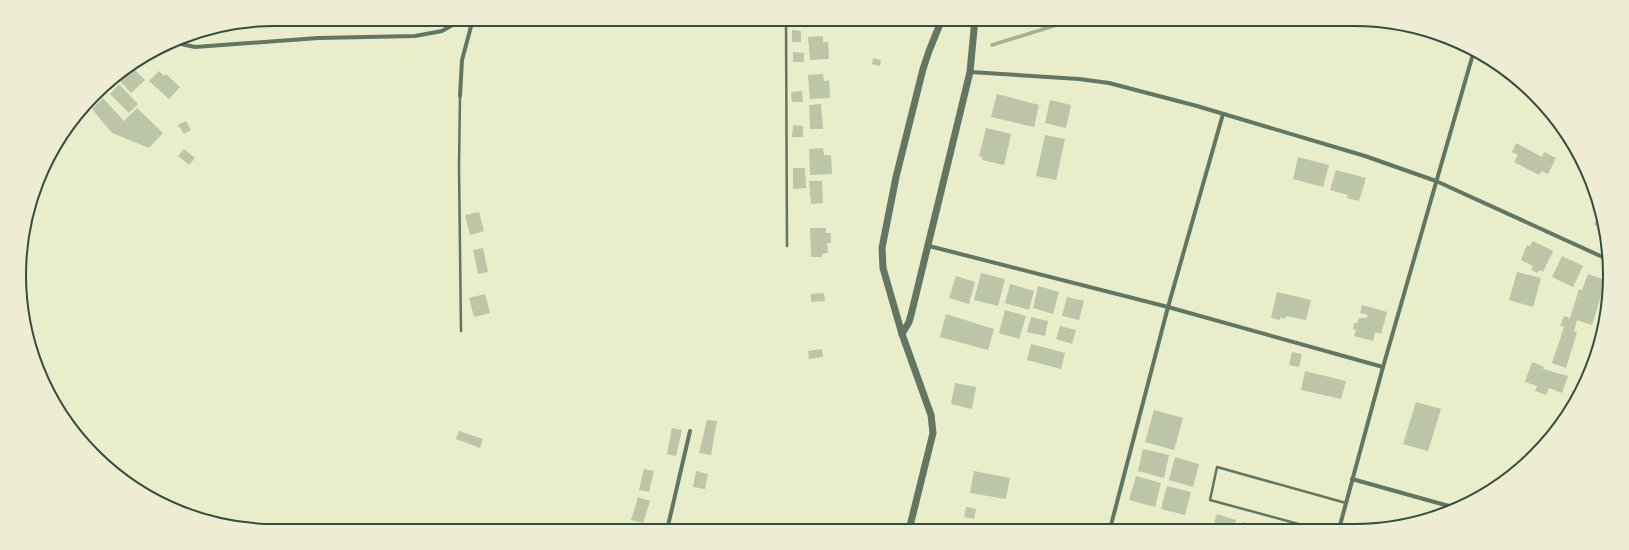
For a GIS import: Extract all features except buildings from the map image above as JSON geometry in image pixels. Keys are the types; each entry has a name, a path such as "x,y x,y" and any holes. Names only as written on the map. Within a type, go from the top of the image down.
{"street":[{"path":"182,44 195,47 318,38 415,36 442,31 451,26"},
{"path":"460,96 462,60 471,26"},
{"path":"910,524 933,433 930,416 902,334 883,268 882,248 896,177 923,69 939,26"},
{"path":"902,334 909,322 929,246 970,72 974,26"},
{"path":"1340,524 1383,367 1472,56"},
{"path":"970,72 1079,79 1109,83 1223,114 1365,156 1436,181 1602,257"},
{"path":"1111,524 1168,307 1223,114"},
{"path":"929,246 1168,307 1383,367"},
{"path":"668,524 690,431"},
{"path":"1352,479 1447,506"}],"lane":[{"path":"786,26 787,246"},
{"path":"460,96 459,166 461,331"},
{"path":"1299,524 1210,500 1217,467 1346,503"}],"waterway":[{"path":"992,45 1053,26"}]}
